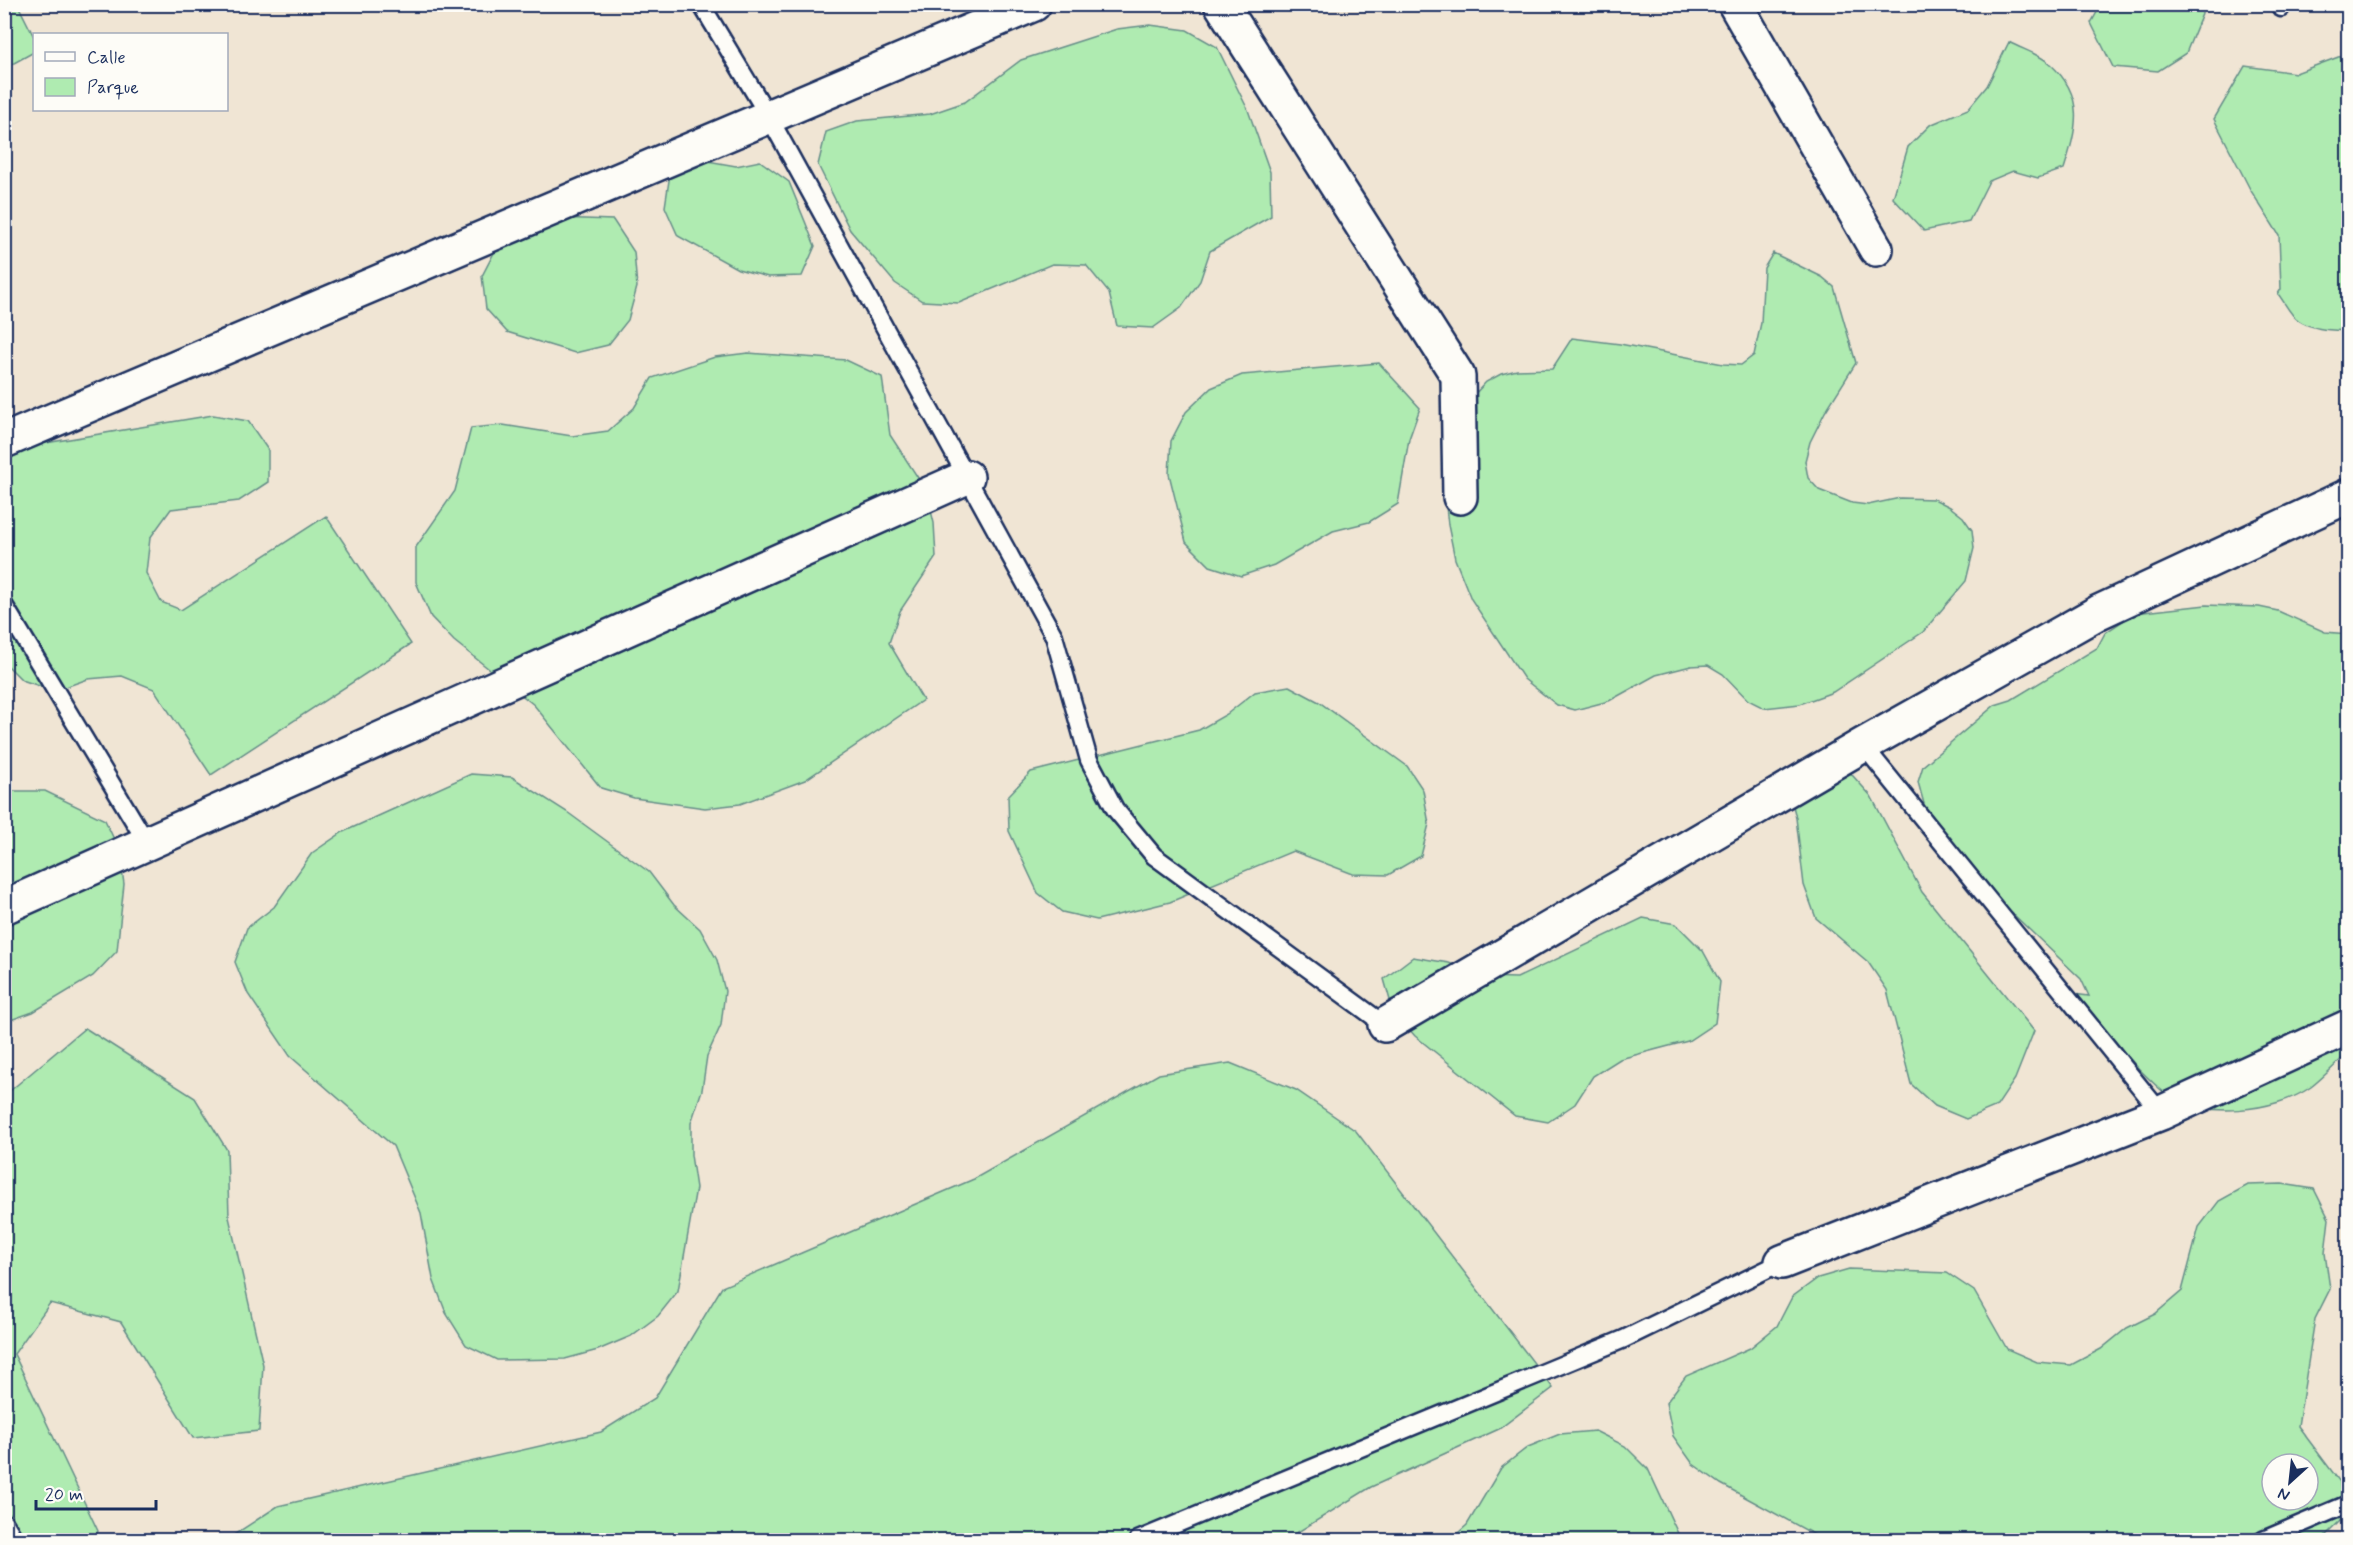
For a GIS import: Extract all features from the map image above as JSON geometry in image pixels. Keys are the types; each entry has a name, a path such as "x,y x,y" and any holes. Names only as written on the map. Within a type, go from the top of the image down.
{"street":[{"path":"4,441 1034,4"},
{"path":"1221,4 1458,376 1460,497"},
{"path":"1735,4 1876,249"},
{"path":"4,907 967,477"},
{"path":"1385,1025 1863,745 2099,612 2349,496"},
{"path":"1782,1262 2161,1113 2349,1027"}],"lane":[{"path":"701,4 770,117 1054,636 1089,760 1115,809 1154,856 1385,1025"},
{"path":"4,605 147,843"},
{"path":"1863,745 2161,1113"},
{"path":"1138,1540 1624,1339 1782,1262"},
{"path":"2262,1540 2349,1504"},
{"path":"4,1522 15,1540"}],"green space":[{"path":"5,4 18,5 33,35 33,53 5,68"},
{"path":"2101,5 2202,5 2202,14 2186,53 2158,71 2113,67 2091,23"},
{"path":"1150,25 1187,30 1217,47 1248,110 1270,172 1271,216 1210,251 1200,281 1181,308 1153,328 1117,326 1109,293 1086,265 1052,264 959,303 922,301 895,283 850,230 818,165 826,132 857,121 930,114 965,102 1021,60 1117,29"},
{"path":"2009,42 2046,60 2069,88 2074,100 2075,126 2064,169 2038,178 2013,171 1989,181 1969,221 1924,231 1893,198 1908,147 1930,125 1968,109 1987,86"},
{"path":"2348,48 2348,331 2322,329 2303,323 2292,315 2278,294 2281,289 2279,235 2251,191 2214,119 2245,66 2296,73 2341,56"},
{"path":"702,160 736,166 760,161 789,182 815,246 802,276 768,277 738,269 678,236 665,207 670,174"},
{"path":"556,218 613,220 634,252 637,287 628,320 608,345 575,353 507,332 486,309 482,276 498,245"},
{"path":"1773,253 1822,277 1834,287 1856,363 1825,412 1810,442 1805,461 1808,478 1819,490 1852,503 1868,505 1900,498 1934,499 1950,507 1963,517 1972,530 1974,548 1966,581 1923,632 1833,692 1800,704 1764,708 1748,700 1723,674 1708,665 1691,666 1656,675 1609,701 1575,710 1557,705 1524,679 1471,599 1455,559 1448,525 1442,469 1474,395 1486,382 1501,374 1517,370 1552,369 1572,338 1620,344 1723,364 1741,365 1754,355 1761,323 1764,268"},
{"path":"748,353 846,360 882,377 890,435 926,490 934,523 936,557 900,611 889,643 923,700 805,780 740,804 705,808 634,798 601,788 534,705 454,641 431,617 416,582 416,547 455,491 471,428 503,425 572,436 608,431 634,408 652,378 715,357"},
{"path":"1379,363 1420,408 1409,439 1398,504 1369,522 1333,531 1274,565 1241,576 1210,566 1186,542 1169,474 1171,441 1186,412 1211,388 1242,375"},
{"path":"213,415 248,421 268,450 268,482 239,501 171,509 150,538 146,573 161,602 181,610 326,516 411,644 211,775 154,689 122,676 88,679 54,691 22,680 5,663 4,450"},
{"path":"2206,605 2259,607 2278,611 2325,632 2348,634 2348,1053 2316,1083 2296,1096 2259,1107 2239,1110 2219,1110 2181,1102 2166,1094 2139,1069 2096,1019 2066,993 2089,996 2081,979 2014,915 1967,875 1929,822 1918,782 1923,766 1995,705 2011,700 2097,648 2105,633 2135,613"},
{"path":"1289,686 1319,702 1407,766 1423,790 1429,824 1421,856 1388,875 1353,874 1293,851 1170,902 1097,920 1062,912 1038,893 1009,831 1008,796 1031,772 1199,730 1227,714 1255,692"},
{"path":"1844,766 1871,796 1922,892 2034,1031 2015,1079 1997,1106 1966,1119 1935,1106 1911,1084 1887,990 1868,962 1816,918 1804,885 1796,818 1788,786"},
{"path":"471,774 512,777 567,812 649,872 674,905 700,929 717,960 725,991 721,1025 707,1056 702,1090 691,1123 691,1155 696,1188 678,1291 658,1316 631,1336 598,1350 565,1359 497,1360 466,1345 446,1313 433,1279 421,1213 393,1146 290,1056 248,994 235,962 247,928 274,907 312,853 343,832"},
{"path":"4,791 45,791 105,820 119,850 124,884 117,951 93,976 33,1012 5,1022"},
{"path":"1643,918 1676,924 1703,951 1720,982 1715,1023 1688,1041 1620,1059 1593,1076 1575,1104 1548,1122 1515,1116 1415,1036 1393,1011 1384,979 1413,957 1449,963 1483,977 1517,978"},
{"path":"85,1028 195,1098 227,1150 229,1217 263,1365 259,1431 193,1438 121,1322 50,1303 14,1354 98,1531 94,1540 5,1540 5,1095"},
{"path":"1230,1063 1296,1090 1356,1131 1553,1388 1499,1429 1371,1487 1285,1540 226,1540 278,1506 601,1432 655,1398 722,1287 974,1179 1159,1074"},
{"path":"2282,1184 2314,1189 2329,1219 2325,1253 2330,1289 2315,1319 2298,1426 2318,1452 2260,1452 2260,1512 2320,1512 2320,1455 2340,1482 2343,1518 2321,1540 1824,1540 1721,1484 1693,1464 1673,1436 1666,1403 1686,1376 1750,1348 1777,1326 1792,1297 1818,1278 1849,1269 1947,1273 1974,1291 2007,1349 2037,1362 2071,1365 2101,1349 2127,1328 2155,1314 2182,1291 2199,1227 2219,1201 2248,1185"},
{"path":"1595,1431 1625,1446 1648,1469 1681,1540 1450,1540 1467,1525 1501,1468 1528,1447 1560,1434"}]}
